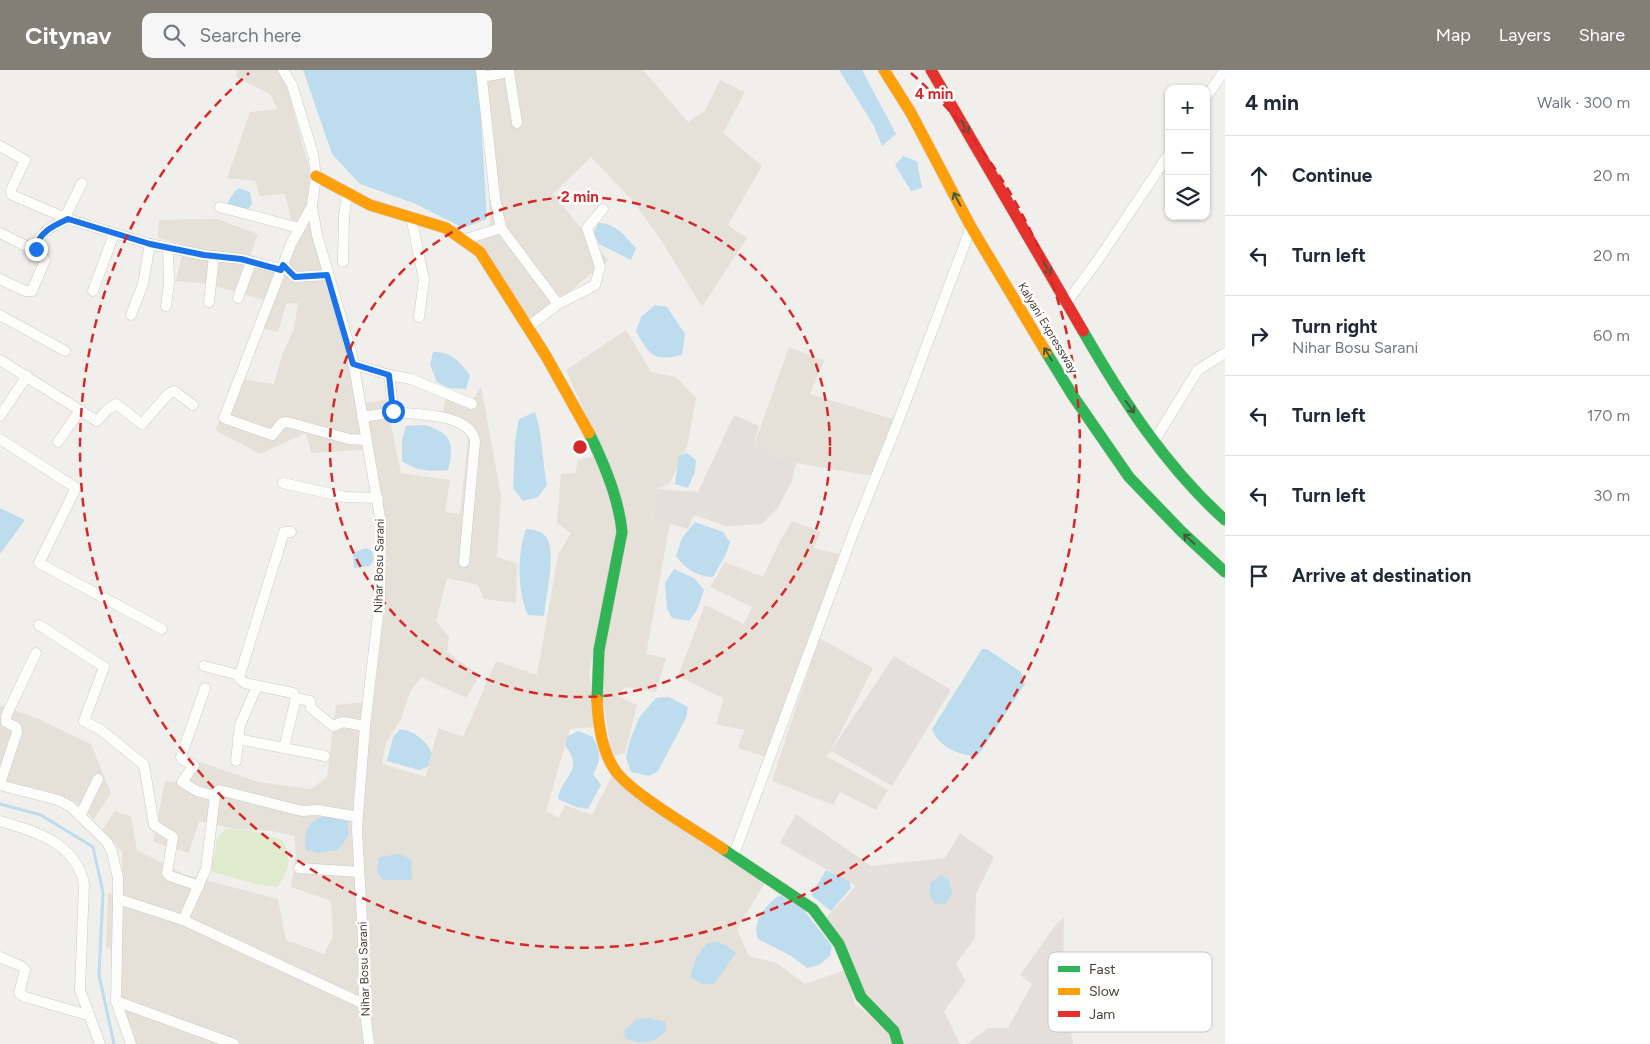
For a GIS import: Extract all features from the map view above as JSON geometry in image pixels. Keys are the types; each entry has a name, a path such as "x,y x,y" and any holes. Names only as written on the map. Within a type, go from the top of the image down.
{"main road":[{"name":"Kalyani Expressway","path":"884,70 911,113 972,227 1073,396 1129,477 1182,532 1225,572"},
{"path":"931,70 1067,302 1112,383 1154,441 1202,499 1225,520"},
{"path":"316,176 347,195 370,206 446,228 480,252 528,327 590,436 607,474 622,525 596,670 599,722 605,748 613,768 633,788 734,854 813,909 839,944 861,997 894,1032 898,1044"}],"street":[{"name":"Nihar Bosu Sarani","path":"283,70 292,85 313,154 316,176 312,206 327,275 353,364 382,523 380,598 365,726 358,816 364,1004 369,1044"},
{"path":"1210,91 1225,70"},
{"path":"517,123 509,72 482,73 495,198 501,228 558,304"},
{"path":"0,146 25,160 11,190 12,195 66,218 150,244 282,267 295,277 327,275"},
{"path":"1067,302 1098,260 1165,160"},
{"path":"36,248 42,236 50,228 66,218 82,184"},
{"path":"343,262 344,215 347,195"},
{"path":"312,206 299,228 282,267 224,419 272,435 282,423 287,422 349,439 366,440"},
{"path":"220,207 299,228"},
{"path":"528,327 558,304 588,290 597,281 600,272 600,261 587,231 590,224 603,209"},
{"path":"411,217 424,280 419,317"},
{"path":"734,854 855,528 896,427 972,227"},
{"path":"463,240 501,228"},
{"path":"0,233 26,246 36,248 45,260 32,291 25,291 0,279"},
{"path":"93,291 114,234"},
{"path":"131,315 143,284 150,244"},
{"path":"166,306 169,283 168,247"},
{"path":"209,302 214,256"},
{"path":"238,298 251,262"},
{"path":"0,315 65,351"},
{"path":"1154,441 1198,370 1225,353"},
{"path":"0,360 97,421 107,410 116,404 142,424 168,394 174,391 193,405"},
{"path":"353,364 389,375 411,379 472,404"},
{"path":"389,375 394,412"},
{"path":"0,416 27,376"},
{"path":"58,442 80,410"},
{"path":"362,417 394,412 445,419 468,427 473,433 474,441 464,562"},
{"path":"0,439 76,488 39,563 162,629"},
{"path":"283,483 346,497 378,498"},
{"path":"284,748 296,698 293,693 241,682 239,675 284,532 291,532"},
{"path":"39,625 104,667 84,721 101,730 144,765 154,825 173,837 167,873 170,876 199,886"},
{"path":"36,653 6,716 6,722 16,727 17,732 0,785 58,800 70,806 107,842 112,852 118,878 116,1001 131,1044"},
{"path":"204,666 239,675"},
{"path":"236,761 240,724 257,686"},
{"path":"205,688 181,756 183,760 193,763 194,766 182,782 197,791 215,796"},
{"path":"296,698 310,701 312,710 333,726 343,722 365,726"},
{"path":"238,739 326,756"},
{"path":"80,816 98,779"},
{"path":"183,920 206,870 215,796 221,790 302,810 318,810 358,816"},
{"path":"0,821 47,837 66,851 81,872 84,884 80,990 100,1044"},
{"path":"299,868 359,872"},
{"path":"118,899 183,920 364,1004"},
{"path":"0,957 21,966 25,970 19,986 19,992 25,997 88,1015"},
{"path":"116,1001 234,1044"}],"shaded area":[{"path":"237,70 277,70 286,83 312,179 309,216 328,295 350,359 363,433 362,450 311,453 306,433 260,454 215,430 242,379 274,384 282,355 294,329 298,303 286,304 278,332 262,328 272,302 207,284 176,281 184,245 158,238 159,220 217,219 258,234 250,255 283,267 299,234 293,227 285,194 260,196 255,181 227,178 250,112 277,109 270,94 236,77"},
{"path":"483,70 643,70 688,122 705,111 720,80 745,92 723,133 762,166 728,225 747,238 702,307 661,240 634,202 591,157 553,194 608,260 529,325 471,241 490,226 489,199 497,189"},
{"path":"626,330 651,372 676,377 696,398 687,447 670,483 657,489 652,517 670,523 646,654 666,658 656,692 626,687 616,695 637,705 625,753 612,757 598,670 625,520 606,460 566,370"},
{"path":"789,347 824,361 810,394 893,419 873,476 796,463 753,448"},
{"path":"481,386 501,496 497,557 517,563 516,603 484,599 478,585 447,578 436,621 449,637 447,652 480,675 466,698 421,677 410,692 401,719 386,743 382,764 426,777 438,728 463,737 496,661 537,675 558,555 571,533 557,523 561,474 575,473 578,460 594,456 622,528 589,672 595,727 570,729 546,811 559,818 565,805 592,815 612,776 766,881 737,929 749,956 777,963 805,984 845,970 855,1004 892,1031 894,1044 375,1044 361,959 361,812 385,602 384,520 362,403 386,400 401,473 450,480 445,512 460,514 468,441 465,430 441,422 446,396 472,401"},
{"path":"734,415 759,426 753,448 796,463 792,481 778,508 762,524 726,526 694,515 688,529 652,518 657,489 698,492"},
{"path":"792,521 821,532 814,548 842,555 766,757 738,748 744,730 716,724 724,699 678,676 705,605 744,624 752,607 710,587 725,562 763,577"},
{"path":"819,638 873,668 831,751 826,756 888,790 876,810 840,792 833,805 772,781"},
{"path":"894,656 951,690 892,786 831,751"},
{"path":"365,702 353,820 361,974 373,1044 134,1044 119,998 119,954 106,947 108,893 122,897 122,852 102,830 115,811 131,817 137,850 183,874 278,899 286,940 324,954 333,936 331,901 291,887 296,854 294,836 272,831 235,829 199,821 189,853 153,842 165,781 176,782 197,761 258,782 311,789 327,777 336,705"},
{"path":"0,705 36,718 91,744 111,793 94,819 75,802 44,790 0,781"},
{"path":"796,814 871,866 945,858 960,833 994,857 976,894 975,938 956,964 966,981 944,1011 960,1044 902,1044 865,996 821,923 856,886 780,843"},
{"path":"1064,918 1064,952 1048,952 1048,1032 1071,1032 1073,1044 967,1044 988,1028 1008,1028 1032,984 1020,975 1058,922"}],"green space":[{"path":"225,829 253,831 282,840 287,852 288,864 285,876 277,887 255,884 213,872 210,865 216,850 216,840"}],"water":[{"path":"303,70 478,70 487,219 463,228 416,204 360,184 332,154"},
{"path":"839,70 862,70 896,134 882,146 874,126"},
{"path":"903,156 917,161 922,188 911,191 895,165"},
{"path":"239,188 250,192 252,204 243,215 226,206 234,192"},
{"path":"598,223 615,228 636,248 631,260 599,244 594,233"},
{"path":"655,305 667,307 685,334 682,355 665,358 653,355 636,331 641,317"},
{"path":"433,352 450,355 462,365 470,375 466,389 449,388 437,382 430,365"},
{"path":"535,412 540,430 547,485 538,497 523,501 513,488 515,441 519,419"},
{"path":"424,425 440,431 449,440 451,453 448,470 424,470 412,467 402,461 402,440 406,426"},
{"path":"687,453 696,460 695,472 688,488 675,484 679,456"},
{"path":"0,508 25,520 0,554"},
{"path":"695,522 723,532 730,542 726,554 713,577 692,571 676,556 682,538"},
{"path":"526,529 535,530 543,534 550,545 551,565 544,616 528,615 524,605 520,584 520,561"},
{"path":"366,548 372,551 374,559 370,566 354,568 353,553"},
{"path":"674,569 694,578 704,590 697,610 689,621 672,618 667,609 665,583"},
{"path":"982,649 987,649 1021,672 1025,684 978,756 971,756 964,755 944,745 939,741 932,729"},
{"path":"669,697 688,707 686,718 658,771 649,776 631,772 626,757 630,740 640,716 656,698"},
{"path":"400,729 415,734 426,744 432,753 428,767 419,770 387,761 393,737"},
{"path":"578,731 593,737 599,756 598,764 593,774 601,785 588,809 576,807 558,799 560,791 573,767 571,754 565,745 568,736"},
{"path":"334,814 347,820 349,835 338,850 318,853 306,850 306,835 310,824 320,817"},
{"path":"400,854 411,860 412,880 383,880 377,872 379,857"},
{"path":"826,870 849,881 851,888 831,911 811,895"},
{"path":"941,875 949,880 952,893 946,904 935,904 930,895 930,883"},
{"path":"779,895 799,904 832,946 830,956 819,965 807,968 791,956 758,939 756,926 758,920 769,904"},
{"path":"715,942 726,945 736,953 714,984 702,984 690,977 696,958 706,944"},
{"path":"649,1018 665,1022 666,1031 648,1042 626,1039 623,1032 636,1019"}],"waterway":[{"path":"0,804 41,815 93,847 103,892 99,975 114,1044"}],"traffic: fast":[{"path":"1083,331 1113,382 1164,455 1183,478 1225,520"},
{"path":"1046,352 1073,396 1129,477 1182,532 1225,572"},
{"path":"589,433 610,481 618,507 622,532 599,650 597,700"},
{"path":"723,849 813,909 839,944 861,997 894,1031 898,1044"}],"traffic: slow":[{"path":"884,70 911,113 971,227 1046,352"},
{"path":"316,176 370,205 446,228 480,252 546,356 589,433"},
{"path":"597,700 599,726 603,743 609,760 620,777 647,799 723,849"}],"traffic: jam":[{"path":"931,70 1083,331"}],"route":[{"path":"36,249 37,243 50,228 68,219 150,244 204,255 241,259 281,270 283,265 295,277 327,275 352,355 353,364 389,375 393,411"}]}
